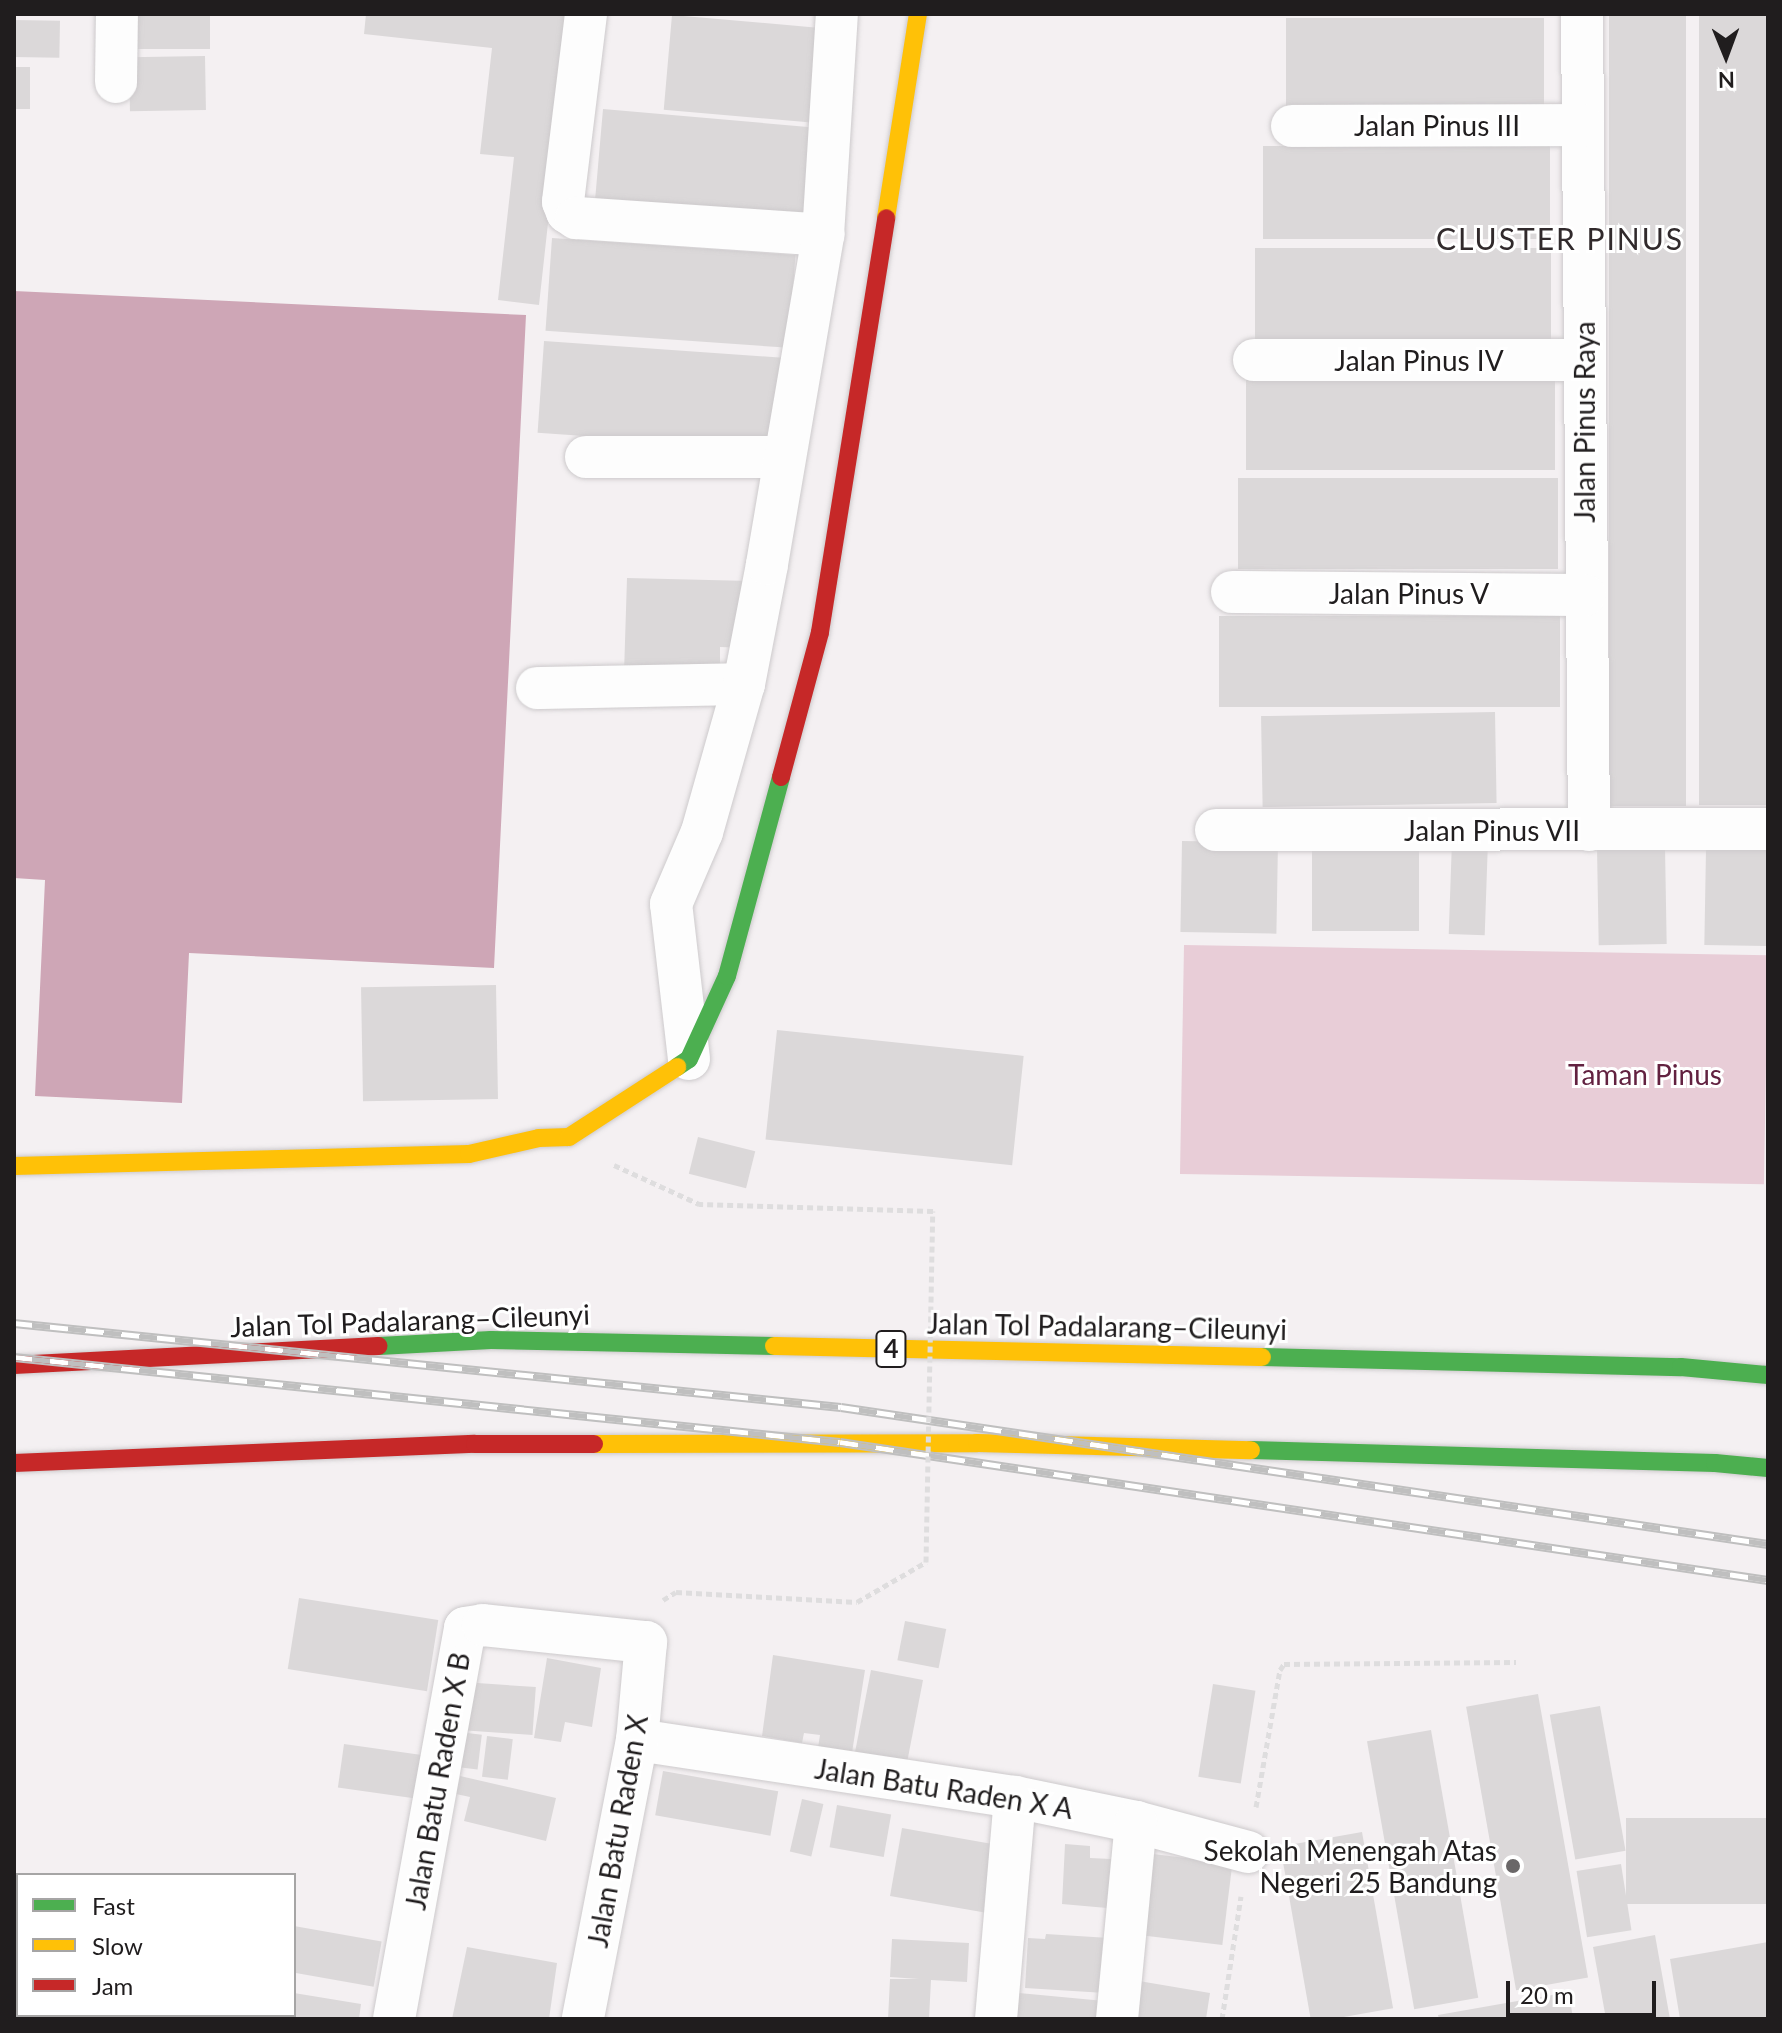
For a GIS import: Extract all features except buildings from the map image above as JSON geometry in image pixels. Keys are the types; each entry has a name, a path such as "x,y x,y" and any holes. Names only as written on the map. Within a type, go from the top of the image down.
{"main road":[{"path":"14,1166 469,1154 539,1138 569,1137 689,1059 727,976 820,632 918,14"},
{"name":"Jalan Tol Padalarang–Cileunyi","path":"14,1365 491,1340 1681,1367 1768,1375"},
{"path":"14,1463 475,1444 977,1443 1699,1463 1768,1468"}],"street":[{"path":"116,82 117,14"},
{"path":"586,14 563,202 567,212 576,218 823,235"},
{"path":"689,1059 671,904 702,832 744,684 823,235 837,14"},
{"name":"Jalan Pinus Raya","path":"1582,14 1589,830"},
{"name":"Jalan Pinus III","path":"1292,126 1583,125"},
{"name":"Jalan Pinus IV","path":"1254,360 1584,360"},
{"path":"586,457 784,457"},
{"name":"Jalan Pinus V","path":"1232,592 1585,595"},
{"path":"537,688 744,684"},
{"name":"Jalan Pinus VII","path":"1216,830 1768,829"},
{"name":"Jalan Batu Raden X B","path":"394,2019 465,1628 483,1625 646,1642"},
{"name":"Jalan Batu Raden X","path":"583,2019 637,1740 646,1642"},
{"name":"Jalan Batu Raden X A","path":"637,1740 1015,1797 1136,1822 1248,1852"},
{"path":"996,2019 1015,1797"},
{"path":"1117,2019 1136,1822"}],"path":[{"path":"569,1137 624,1172 699,1204 933,1211 926,1562 857,1602 676,1592"},
{"path":"1222,2019 1248,1852 1280,1670 1284,1664 1516,1662"}],"green space":[{"name":"Taman Pinus","path":"1184,945 1768,955 1764,1184 1180,1174"}],"shaded area":[{"path":"14,291 526,315 494,968 189,953 182,1103 35,1096 45,880 14,878"}],"railway":[{"path":"14,1323 841,1407 1768,1544"},
{"path":"14,1357 840,1442 1768,1580"}],"traffic: fast":[{"path":"677,1067 689,1059 727,976 781,777"},
{"path":"379,1346 491,1340 774,1346"},
{"path":"1262,1357 1681,1367 1768,1375"},
{"path":"1251,1450 1715,1463 1768,1468"}],"traffic: slow":[{"path":"886,218 918,14"},
{"path":"14,1166 469,1154 539,1138 569,1137 677,1067"},
{"path":"774,1346 1262,1357"},
{"path":"594,1444 977,1443 1251,1450"}],"traffic: jam":[{"path":"781,777 820,632 886,218"},
{"path":"14,1365 379,1346"},
{"path":"14,1463 475,1444 594,1444"}],"place":[{"name":"Sekolah Menengah Atas Negeri 25 Bandung","path":"1513,1866"}],"district":[{"name":"CLUSTER PINUS","path":"1560,238"}]}
